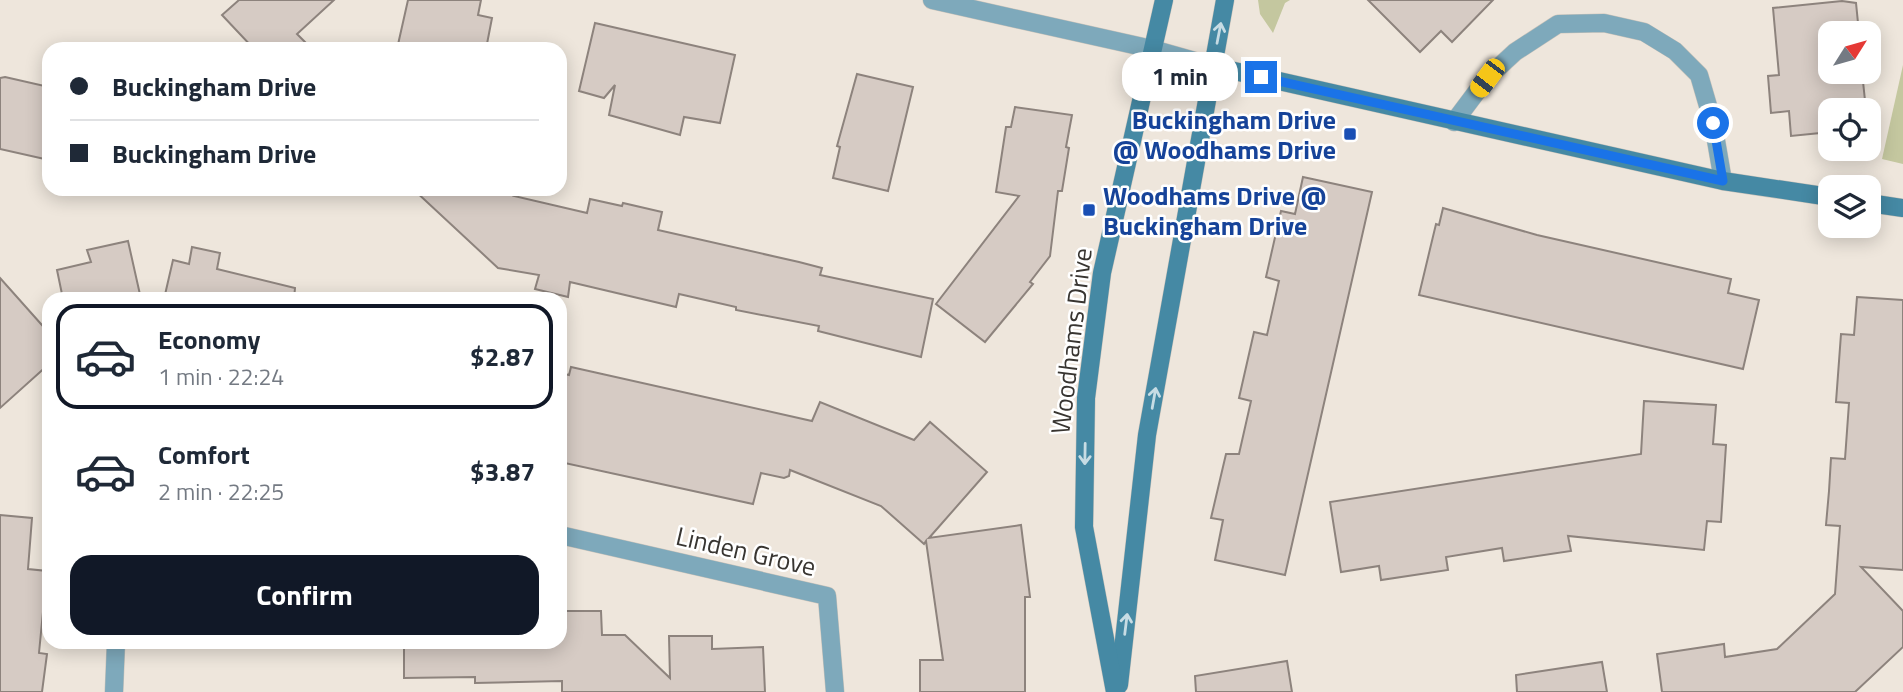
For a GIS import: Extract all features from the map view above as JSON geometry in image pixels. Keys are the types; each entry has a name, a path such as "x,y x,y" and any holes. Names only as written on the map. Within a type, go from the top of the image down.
{"street":[{"path":"932,0 1152,49 1212,66 1454,122 1723,181 1818,195"},
{"name":"Woodhams Drive","path":"1117,692 1084,527 1086,398 1102,273 1164,0"},
{"name":"Woodhams Drive","path":"1117,692 1147,435 1226,0"},
{"path":"1454,122 1487,78 1515,52 1558,24 1604,23 1644,32 1675,51 1699,75 1713,123 1723,181"},
{"path":"1881,205 1903,208"},
{"name":"Linden Grove","path":"567,537 827,596 835,692"},
{"path":"114,692 116,649"}],"green space":[{"path":"1258,0 1290,0 1285,3 1273,33 1260,14"},
{"path":"1903,65 1903,164 1882,159"}],"building":[{"path":"239,0 334,0 297,34 305,42 247,42 222,15"},
{"path":"408,0 481,0 478,15 492,18 487,42 399,42"},
{"path":"1368,0 1493,0 1452,42 1441,31 1420,52"},
{"path":"1842,1 1856,3 1858,21 1818,21 1818,84 1863,84 1865,98 1818,98 1818,133 1791,136 1789,111 1771,113 1768,76 1779,75 1773,8"},
{"path":"595,23 735,55 720,123 684,117 680,135 609,115 615,85 604,98 579,91"},
{"path":"857,74 913,87 888,191 833,178 840,147 837,146"},
{"path":"0,78 42,85 42,158 0,149"},
{"path":"1015,107 1072,115 1066,147 1069,148 1062,191 1058,191 1050,256 1030,282 1033,284 985,342 936,304 1019,196 996,192 1006,127 1011,127"},
{"path":"1303,177 1372,192 1285,575 1215,560 1223,520 1211,518 1226,454 1239,454 1251,401 1239,398 1254,332 1267,335 1279,281 1266,277 1281,211 1295,214"},
{"path":"421,196 514,196 587,213 590,199 622,206 623,203 662,212 658,230 822,268 820,275 933,299 921,357 818,331 819,326 736,310 736,307 679,294 676,307 570,282 568,297 567,292 535,289 539,275 498,268"},
{"path":"1443,208 1537,235 1731,279 1728,293 1759,300 1743,369 1419,295 1436,224 1439,225"},
{"path":"128,241 139,292 62,292 57,270 91,262 87,250"},
{"path":"192,247 220,253 217,269 295,288 295,292 166,292 173,260 189,264"},
{"path":"0,278 42,325 42,370 0,408"},
{"path":"1857,297 1903,300 1903,570 1861,567 1903,611 1903,647 1855,692 1662,692 1657,654 1724,644 1725,657 1777,649 1835,594 1840,526 1826,525 1831,458 1845,459 1849,403 1836,402 1841,334 1854,335"},
{"path":"571,367 812,421 820,402 914,440 930,422 987,472 929,538 1021,525 1030,597 1025,597 1025,692 920,692 920,660 943,660 926,541 924,544 881,506 790,470 789,476 784,478 761,473 753,504 567,464"},
{"path":"1644,401 1716,405 1713,444 1726,445 1721,522 1707,521 1704,550 1568,536 1571,551 1504,561 1502,548 1446,557 1448,570 1381,580 1379,566 1341,572 1330,502 1641,454"},
{"path":"0,515 32,518 28,569 42,570 39,653 47,654 42,692 0,692"},
{"path":"567,611 601,611 602,635 625,635 670,678 669,636 712,636 712,649 763,647 765,692 562,692 562,681 475,683 475,677 404,678 404,649 567,649"},
{"path":"1287,661 1292,692 1196,692 1195,676"},
{"path":"1602,662 1607,692 1517,692 1516,675"}],"place":[{"name":"Buckingham Drive @ Woodhams Drive","path":"1350,134"},
{"name":"Woodhams Drive @ Buckingham Drive","path":"1089,210"}],"route":[{"path":"1261,77 1723,181 1713,123"}]}
